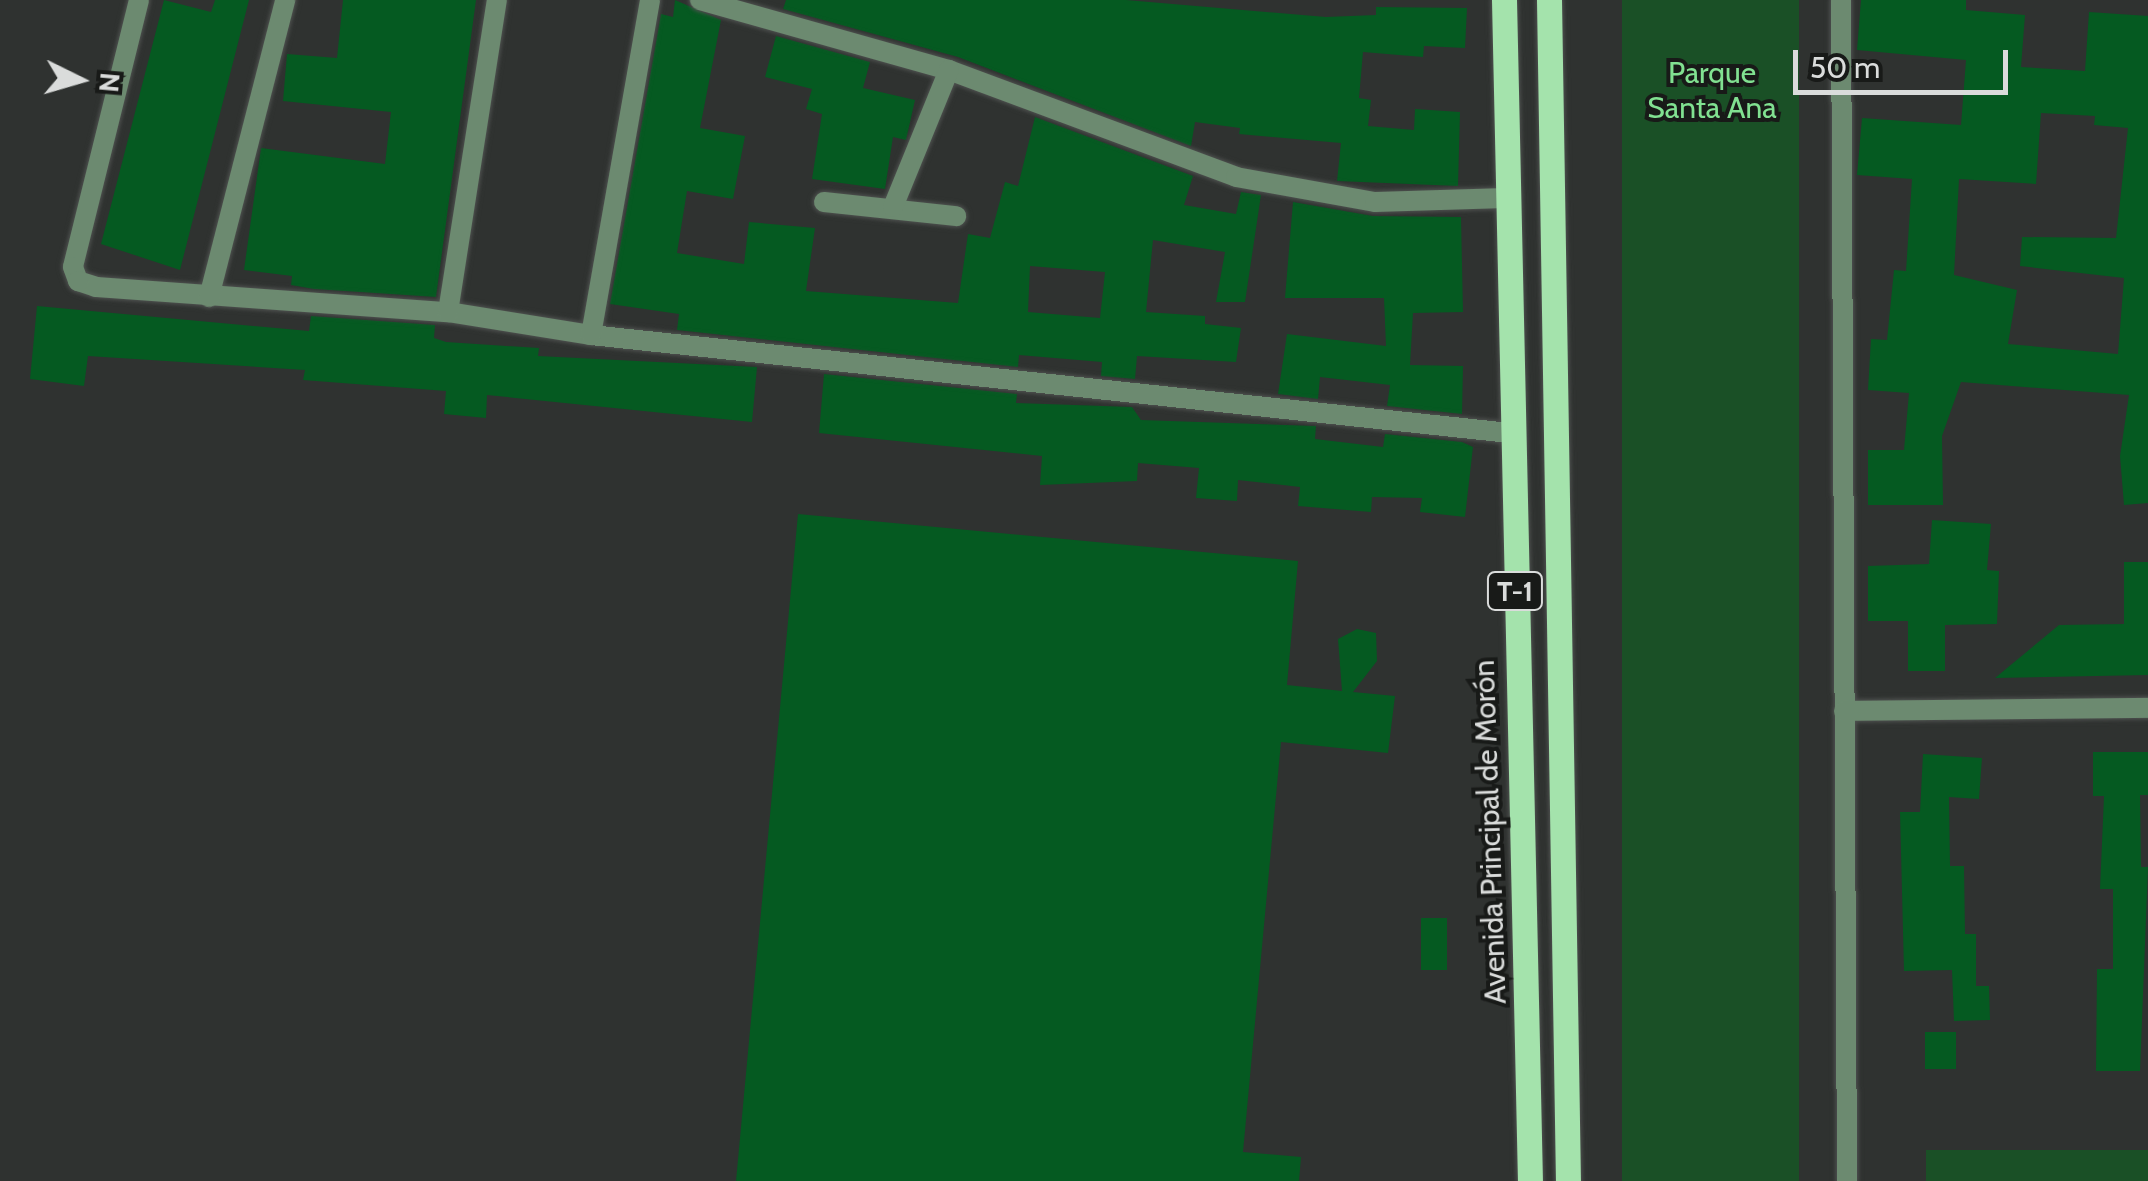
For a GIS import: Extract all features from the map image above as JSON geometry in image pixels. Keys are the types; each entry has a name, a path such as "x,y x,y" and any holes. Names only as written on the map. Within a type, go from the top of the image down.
{"main road":[{"name":"Avenida Principal de Morón","path":"1504,0 1510,433 1530,1181"},
{"name":"T-1","path":"1550,0 1568,1181"}],"street":[{"path":"139,0 73,267 78,281 96,287 448,312 592,335 1510,433"},
{"path":"209,297 285,0"},
{"path":"448,312 497,0"},
{"path":"592,335 650,0"},
{"path":"700,0 949,70 1236,178 1375,202 1506,198"},
{"path":"1841,0 1847,1181"},
{"path":"893,206 949,70"},
{"path":"824,202 893,206 956,216"},
{"path":"1844,711 2148,708"}],"green space":[{"name":"Parque Santa Ana","path":"1622,0 1799,0 1799,1181 1622,1181"},
{"path":"1926,1150 2148,1150 2148,1181 1926,1181"}],"building":[{"path":"164,0 211,12 215,0 249,0 180,270 101,244"},
{"path":"343,0 476,0 436,297 314,289 291,285 292,276 244,270 261,148 385,164 391,112 283,101 287,54 337,58"},
{"path":"675,0 721,20 700,128 745,136 733,199 687,191 677,253 744,264 749,222 815,228 806,291 958,303 968,234 990,238 1005,182 1018,186 1035,117 1193,176 1184,205 1236,214 1241,192 1261,195 1245,302 1216,302 1225,252 1153,240 1146,312 1205,316 1205,324 1241,328 1236,362 1137,356 1135,379 1101,376 1102,362 1019,355 1018,367 677,330 679,314 610,304 661,14 673,17","holes":["1030,266 1105,272 1100,318 1028,312"]},
{"path":"786,0 1126,0 1326,17 1376,15 1376,7 1467,8 1465,48 1424,46 1423,57 1363,52 1359,98 1371,100 1368,126 1414,130 1415,109 1460,112 1458,186 1337,181 1341,143 1239,134 1240,128 1195,122 1191,146 958,57 783,9"},
{"path":"1861,0 1966,0 1966,10 2025,15 2021,67 2085,71 2089,12 2148,16 2148,503 2124,505 2120,456 2129,395 1961,382 1942,436 1943,505 1868,505 1868,450 1904,450 1909,393 1868,390 1871,339 1887,340 1894,270 1906,271 1912,179 1857,175 1862,118 1961,125 1966,60 1857,50","holes":["2041,113 2095,116 2094,125 2128,128 2116,238 2022,237 2020,266 2124,278 2118,354 2008,344 2017,290 1954,275 1959,179 2036,184"]},
{"path":"776,36 870,62 863,88 915,100 906,140 893,137 885,189 812,179 822,114 806,109 812,89 765,77"},
{"path":"1293,202 1373,216 1461,217 1463,312 1413,313 1410,365 1463,366 1462,414 1387,406 1390,385 1320,377 1318,399 1278,394 1287,334 1386,346 1384,298 1285,298"},
{"path":"37,306 309,331 311,316 435,325 434,338 446,342 539,348 538,356 757,367 752,422 487,395 486,418 444,414 446,391 303,380 305,370 88,356 84,386 30,379"},
{"path":"824,374 1017,394 1016,403 1132,407 1141,420 1316,426 1315,439 1383,447 1385,434 1462,442 1473,447 1465,517 1420,512 1422,498 1372,497 1371,512 1298,506 1300,487 1238,480 1237,501 1196,498 1199,468 1138,463 1137,481 1040,485 1042,456 819,433"},
{"path":"798,514 1298,561 1287,685 1342,691 1338,639 1357,629 1376,633 1377,661 1353,692 1395,696 1388,753 1281,742 1243,1152 1301,1157 1299,1181 736,1181"},
{"path":"1932,520 1991,524 1987,570 1999,571 1997,624 1945,625 1945,671 1908,671 1908,621 1868,621 1868,566 1929,564"},
{"path":"2124,562 2148,562 2148,675 1995,678 2059,625 2124,624"},
{"path":"2093,752 2148,752 2148,795 2140,795 2141,867 2148,867 2140,1071 2096,1071 2097,969 2113,969 2113,889 2100,889 2104,796 2093,796"},
{"path":"1923,754 1982,758 1979,799 1949,797 1950,866 1964,866 1965,934 1976,934 1976,986 1989,986 1990,1020 1954,1021 1952,970 1904,971 1900,812 1920,812"},
{"path":"1421,918 1447,918 1447,970 1421,970"},
{"path":"1925,1032 1956,1032 1956,1069 1925,1069"}]}
